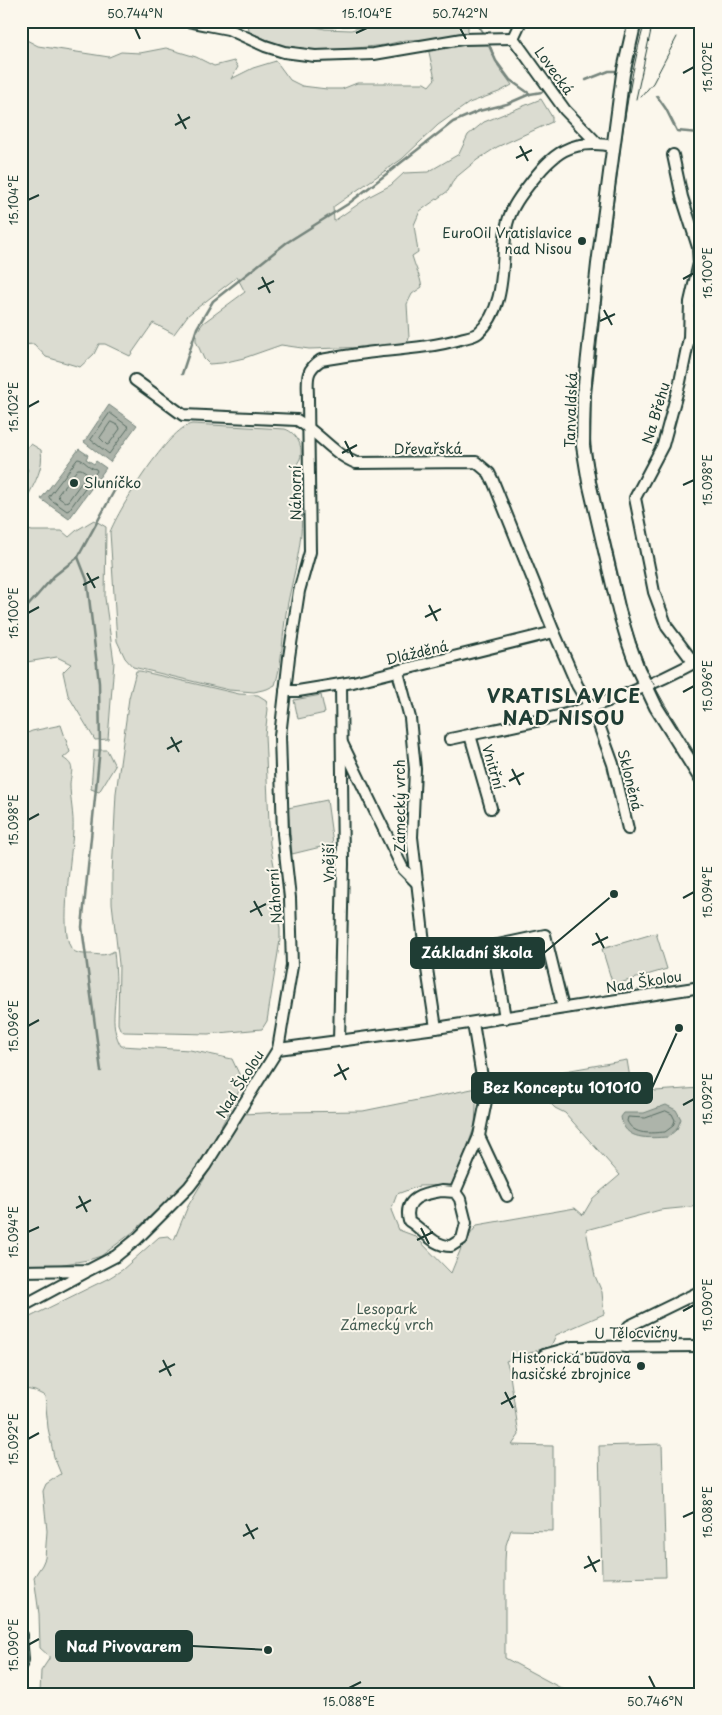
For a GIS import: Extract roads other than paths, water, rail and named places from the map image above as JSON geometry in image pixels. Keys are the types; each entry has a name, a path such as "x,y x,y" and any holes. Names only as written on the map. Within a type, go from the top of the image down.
{"main road":[{"name":"Tanvaldská","path":"635,21 622,74 591,324 582,434 589,482 619,611 629,644 656,707 701,779"}],"street":[{"path":"186,21 216,25 265,46 315,56 374,54 462,39 513,38 521,21"},
{"name":"Lovecká","path":"513,38 565,110 597,143"},
{"name":"Náhorní","path":"278,1049 292,966 290,898 283,834 280,736 300,591 310,552 309,375 312,366 322,360 445,344 477,334 490,318 497,300 502,275 506,229 513,205 552,158 569,148 597,143 614,146"},
{"name":"Na Břehu","path":"673,155 682,197 698,247 699,273 690,302 690,338 663,446 635,498 654,592 667,627 697,661"},
{"name":"Dřevařská","path":"136,380 183,415 296,420 309,427 344,458 356,463 476,462 484,468 493,481 554,632 577,685 590,707"},
{"name":"Dlážděná","path":"285,691 298,691 341,684 398,672 554,632"},
{"path":"450,739 562,715 590,707 646,686 697,661"},
{"name":"Zámecký vrch","path":"398,672 410,718 415,769 412,837 416,882 436,1028"},
{"name":"Vnější","path":"339,1041 343,864 340,740 341,684"},
{"name":"Skloněná","path":"590,707 596,717 613,764 628,829"},
{"name":"Vnitřní","path":"470,734 491,808"},
{"name":"Zámecký vrch","path":"340,740 404,869 416,882"},
{"path":"506,1018 492,946 545,935 563,1008"},
{"name":"Nad Školou","path":"21,1307 116,1256 137,1239 189,1187 205,1166 278,1049 472,1023 701,987"},
{"path":"455,1192 480,1136 486,1101 472,1023"},
{"path":"480,1136 507,1196"},
{"path":"442,1191 455,1192 460,1199 466,1226 462,1239 455,1244 446,1246 436,1242 424,1235 417,1226 408,1221 406,1212 410,1204 418,1197 442,1191"},
{"name":"Nad Školou","path":"21,1271 89,1270"},
{"path":"626,1347 629,1326 701,1291"},
{"name":"U Tělocvičny","path":"544,1354 572,1347 701,1346"},
{"path":"21,1635 23,1660 21,1665"}],"water":[{"name":"Sluníčko","path":"109,405 137,425 110,462 84,442"},
{"name":"Sluníčko","path":"79,449 88,455 86,459 94,464 96,461 106,468 69,519 41,499"},
{"path":"666,1105 676,1110 681,1119 677,1129 668,1137 638,1136 632,1134 623,1125 621,1117 624,1113 644,1113"}],"waterway":[{"path":"301,21 338,25 376,21"},
{"path":"475,21 484,34"},
{"path":"487,41 496,61 510,80 530,94"},
{"path":"586,80 609,71 615,71"},
{"path":"182,374 197,328 213,301 286,243 348,204 453,122 479,111 507,104 530,94 542,92"},
{"path":"657,96 677,131 699,133 701,135"},
{"path":"21,614 54,576 78,557 119,482"},
{"path":"78,557 87,580 99,683 100,748 82,927 101,1071"}],"tram line":[{"path":"645,21 638,47 620,151 594,353 590,438 595,474 613,557 638,649 657,691 701,763"},
{"path":"636,99 653,21"},
{"path":"641,97 653,83 677,37"}],"place":[{"name":"EuroOil Vratislavice nad Nisou","path":"582,241"},
{"name":"Sluníčko","path":"74,483"},
{"name":"Základní škola","path":"614,894"},
{"name":"Bez Konceptu 101010","path":"679,1028"},
{"name":"Historická budova hasičské zbrojnice","path":"641,1366"},
{"name":"Nad Pivovarem","path":"268,1650"}],"district":[{"name":"VRATISLAVICE NAD NISOU","path":"564,707"}],"park label":[{"name":"Lesopark Zámecký vrch","path":"387,1318"}]}
